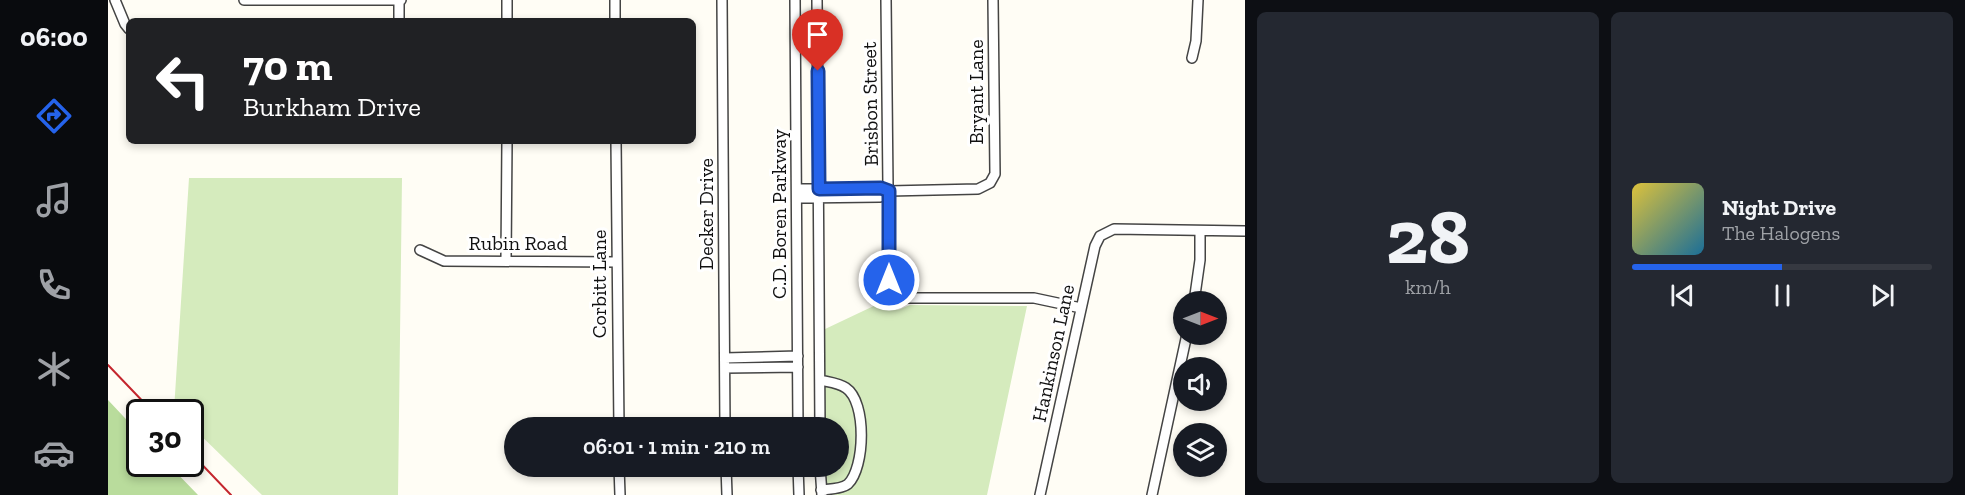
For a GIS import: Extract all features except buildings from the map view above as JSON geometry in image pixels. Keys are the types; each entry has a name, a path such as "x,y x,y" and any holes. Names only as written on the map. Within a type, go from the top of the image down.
{"street":[{"path":"115,0 126,26"},
{"path":"244,0 400,0 399,18"},
{"path":"507,0 507,18"},
{"path":"615,0 615,18"},
{"name":"Decker Drive","path":"722,0 725,417"},
{"name":"C.D. Boren Parkway","path":"795,0 798,417"},
{"name":"C.D. Boren Parkway","path":"818,0 820,417"},
{"name":"Brisbon Street","path":"886,0 889,280 891,290 903,298 1034,298 1081,308"},
{"name":"Bryant Lane","path":"889,191 978,189 990,183 995,174 993,0"},
{"path":"1192,58 1196,41 1198,0"},
{"path":"507,144 507,261"},
{"name":"Corbitt Lane","path":"616,144 619,417"},
{"path":"797,194 881,188 889,191"},
{"name":"Hankinson Lane","path":"1041,495 1097,241 1104,232 1114,229 1200,231"},
{"path":"1196,291 1200,260 1200,231 1245,231"},
{"name":"Rubin Road","path":"420,250 444,261 617,262"},
{"path":"1152,495 1185,345"},
{"path":"725,358 798,356"},
{"path":"725,368 798,368"},
{"path":"819,380 842,386 851,392 858,412 861,440 858,461 850,482 843,487 821,493 820,477"},
{"path":"619,477 620,495"},
{"path":"726,477 727,495"},
{"path":"798,477 799,495"}],"green space":[{"path":"189,178 402,178 398,495 262,495 204,439 204,399 175,399"},
{"path":"880,303 898,310 910,305 1027,306 987,495 826,495 825,477 849,477 849,417 825,417 823,330"},
{"path":"108,400 126,419 126,477 181,477 198,495 108,495"}],"railway":[{"path":"108,365 141,399"},
{"path":"204,467 231,495"}],"route":[{"path":"818,71 819,189 881,188 889,191 889,280"}]}
